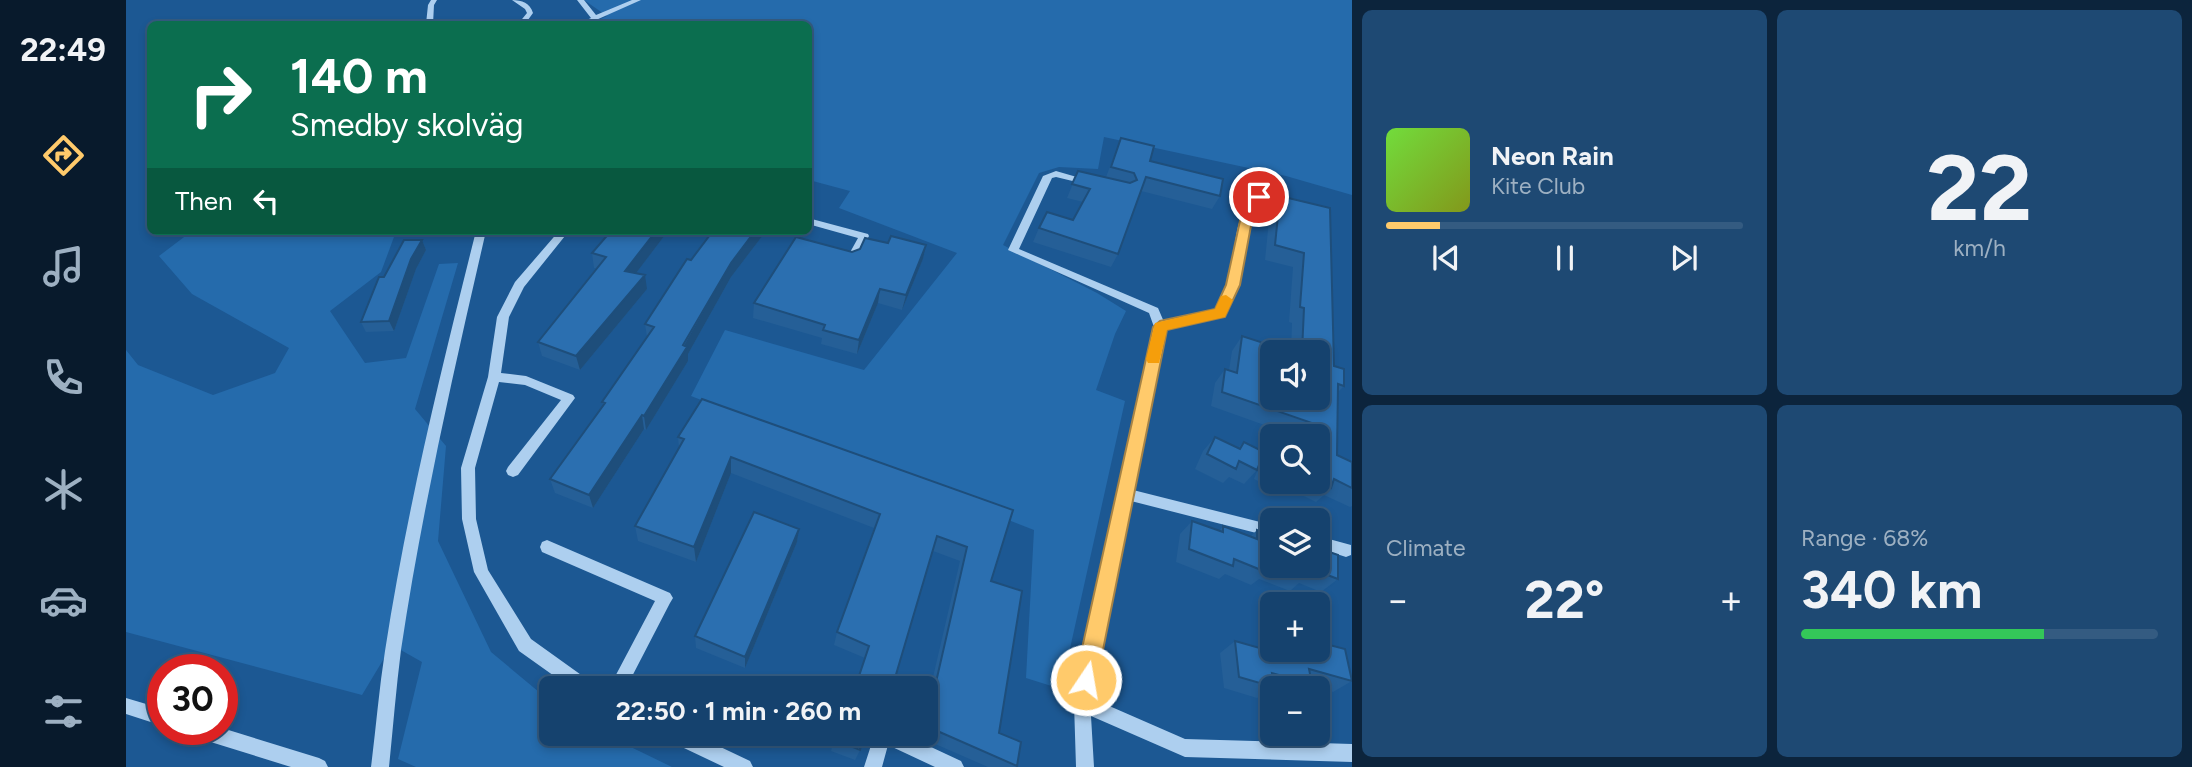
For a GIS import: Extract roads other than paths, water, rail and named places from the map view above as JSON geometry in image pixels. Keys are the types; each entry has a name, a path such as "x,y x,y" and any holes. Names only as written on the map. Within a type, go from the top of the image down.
{"street":[{"path":"429,21 434,0"},
{"path":"515,0 528,8 530,13 524,21"},
{"path":"580,0 596,18"},
{"path":"589,21 638,0"},
{"path":"1085,767 1082,703 1160,327 1154,311 1013,250 1048,176 1056,174 1097,184"},
{"path":"1160,327 1220,313 1233,285 1246,215 1249,207 1259,197"},
{"path":"812,222 864,236 846,258"},
{"path":"380,767 393,652 420,500 439,405 480,235"},
{"path":"561,235 536,264 503,317 494,377 468,468 469,519 481,572 525,645 568,676"},
{"path":"494,377 526,381 569,398 513,471"},
{"path":"1125,494 1260,528"},
{"path":"1330,545 1346,550"},
{"path":"547,547 666,598 624,676"},
{"path":"1082,703 1185,748 1352,752"},
{"path":"126,706 147,713"},
{"path":"873,767 883,734 955,767"},
{"path":"238,742 319,767"},
{"path":"699,746 744,767"}]}
